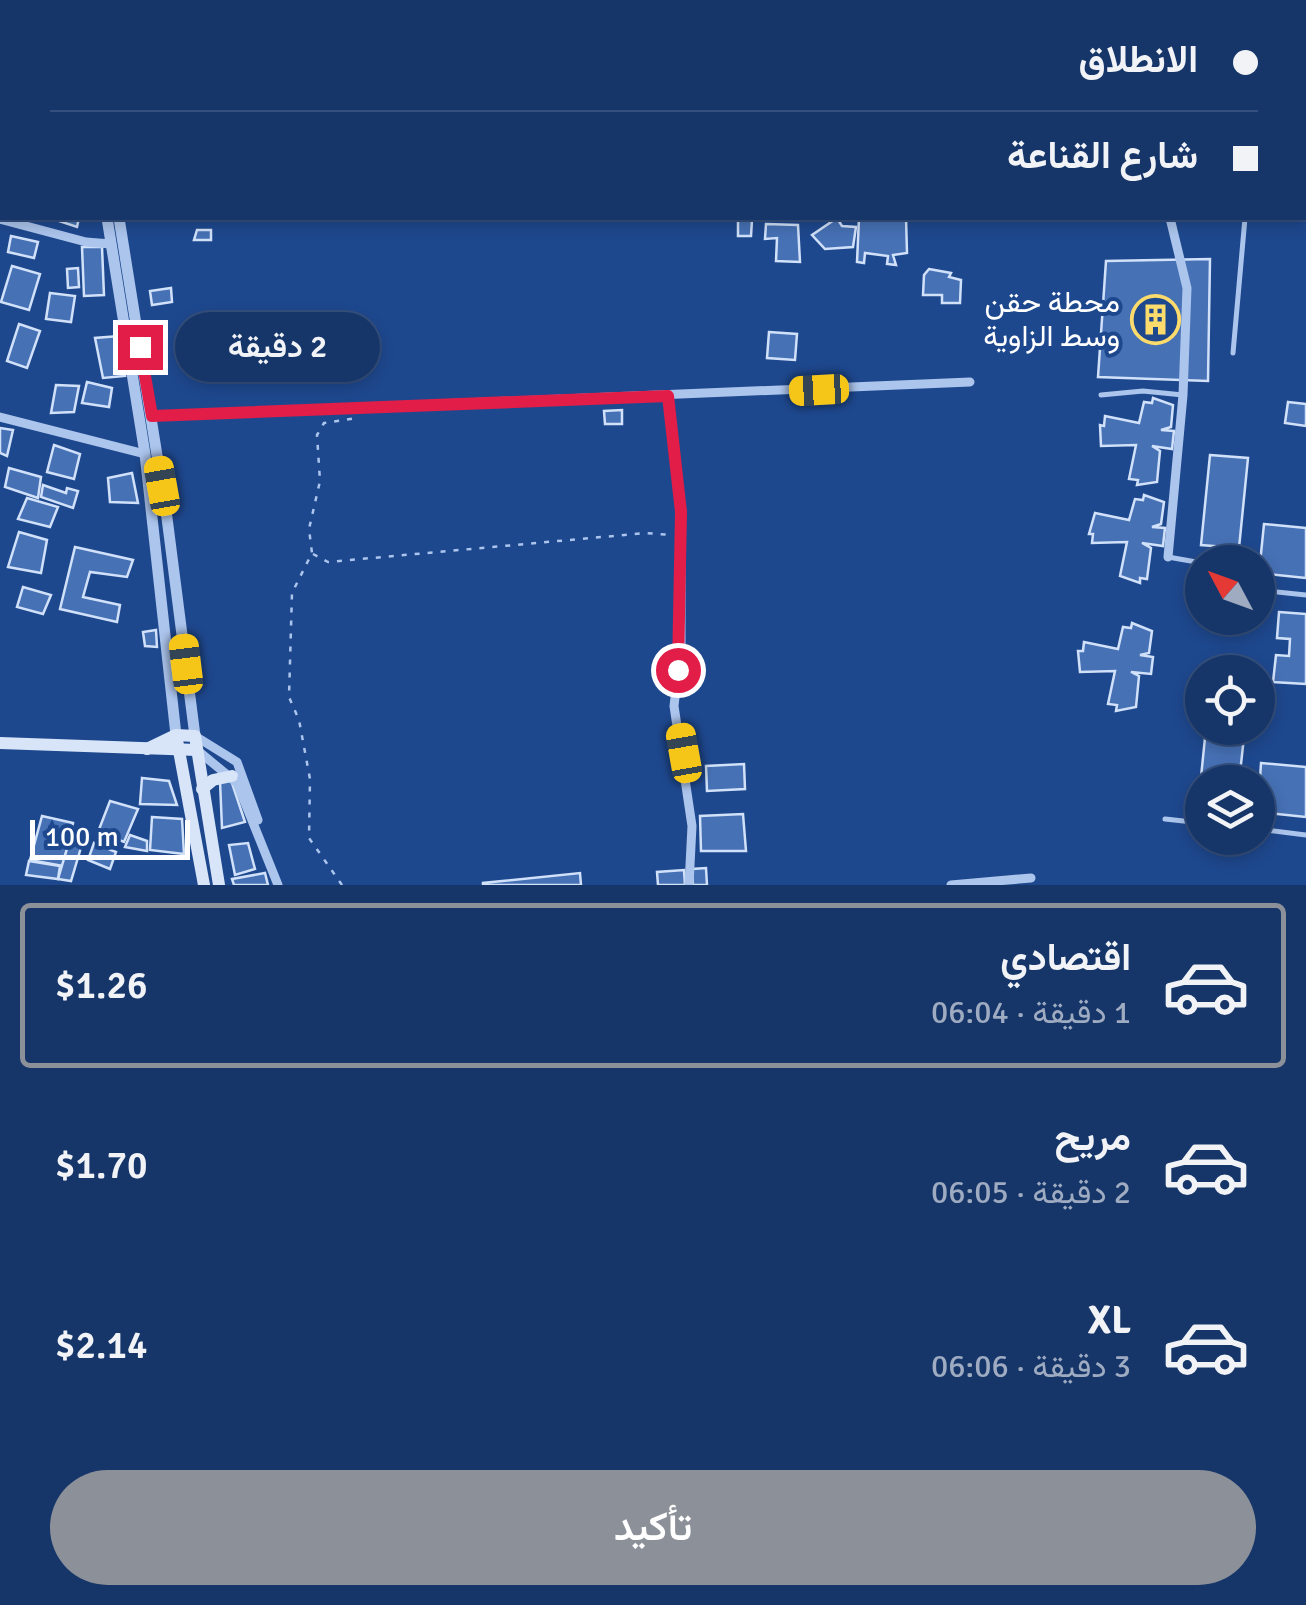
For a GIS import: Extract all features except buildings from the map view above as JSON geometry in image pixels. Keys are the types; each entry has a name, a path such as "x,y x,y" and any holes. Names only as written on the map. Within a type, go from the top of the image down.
{"main road":[{"path":"0,742 147,749 177,742 196,743 219,885"},
{"path":"177,742 204,885"},
{"path":"202,789 213,780 232,776"}],"street":[{"path":"4,220 86,242 111,244"},
{"path":"107,220 145,454 177,742"},
{"path":"120,220 152,416 196,743 232,776 278,885"},
{"path":"1168,557 1184,395 1186,288 1170,220"},
{"path":"152,416 970,382"},
{"path":"668,396 682,539 681,646 674,706 692,826 689,885"},
{"path":"0,417 145,454"},
{"path":"196,743 232,756 240,766 253,798 265,852"},
{"path":"952,885 1031,878"}],"lane":[{"path":"1234,353 1245,220"},
{"path":"1101,394 1184,395"},
{"path":"1168,557 1185,560"},
{"path":"1275,592 1306,595"},
{"path":"1165,819 1185,822"},
{"path":"1275,832 1306,835"}],"path":[{"path":"342,885 309,838 310,780 299,720 289,698 292,593 312,553 310,529 320,481 317,434 324,423 361,418 367,410"},
{"path":"312,553 328,562 646,533 682,539"}],"place":[{"name":"محطة حقن وسط الزاوية","path":"1155,319"}],"route":[{"path":"140,347 152,416 668,396 682,539 678,670"}]}
